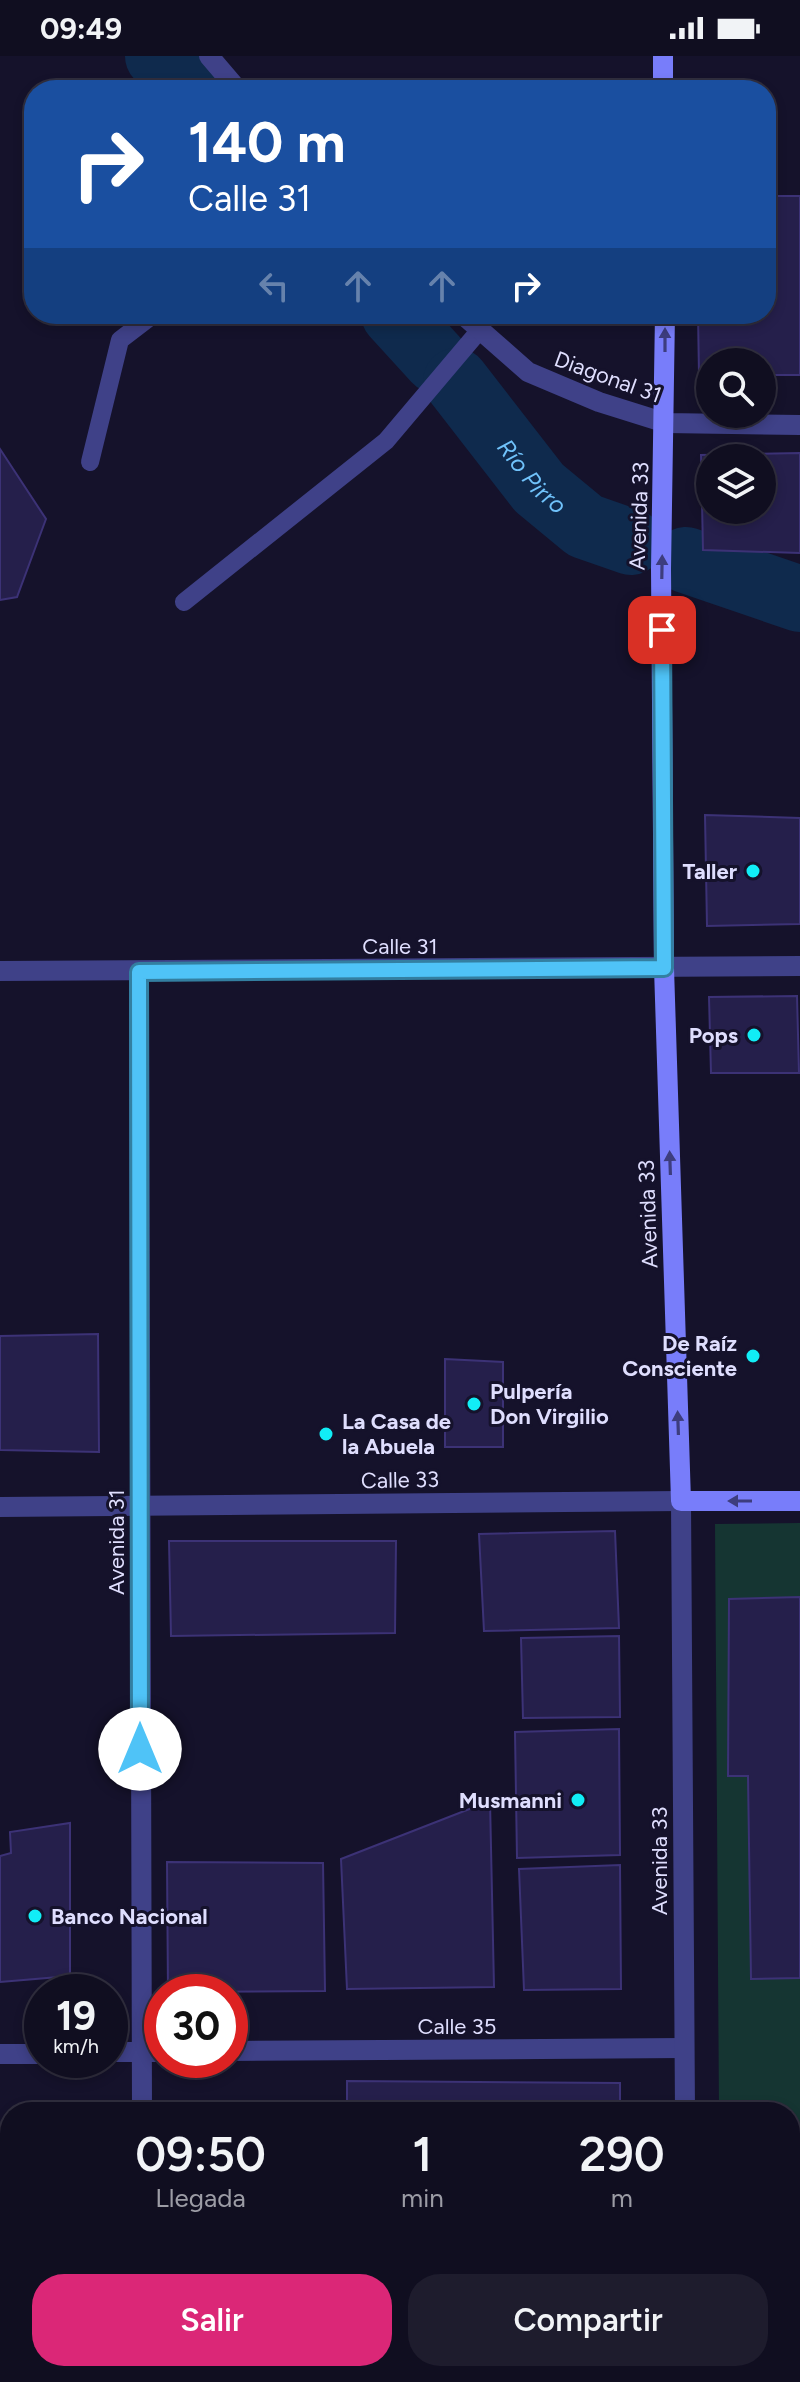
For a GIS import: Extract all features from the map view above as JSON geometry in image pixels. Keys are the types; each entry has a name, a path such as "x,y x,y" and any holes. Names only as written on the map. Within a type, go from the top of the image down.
{"main road":[{"path":"663,56 663,80"},
{"name":"Avenida 33","path":"665,324 666,423 661,569 664,968 681,1501"},
{"name":"Calle 33","path":"681,1501 800,1501"}],"street":[{"path":"209,56 229,80"},
{"name":"Diagonal 31","path":"472,324 528,372 566,391 666,423 800,425"},
{"name":"Calle 31","path":"0,971 800,966"},
{"name":"Avenida 31","path":"139,972 142,2102"},
{"name":"Calle 33","path":"0,1507 681,1501"},
{"name":"Avenida 33","path":"681,1501 685,2102"},
{"name":"Calle 35","path":"248,2051 684,2048"},
{"path":"128,2052 141,2052"},
{"path":"0,2054 24,2054"}],"lane":[{"path":"90,462 120,340 141,324"},
{"path":"184,602 386,441 479,331"}],"green space":[{"path":"800,1523 800,2102 719,2102 715,1524"}],"building":[{"path":"776,196 800,196 800,375 776,375 776,348 699,348 698,324 776,324"},
{"path":"0,449 46,519 17,597 0,600"},
{"path":"776,453 800,453 800,553 703,550 702,524 776,524"},
{"name":"Taller","path":"705,815 800,818 800,924 707,926"},
{"name":"Pops","path":"797,996 799,1073 711,1073 709,997"},
{"path":"98,1334 99,1452 0,1450 0,1336"},
{"name":"Pulpería Don Virgilio","path":"445,1359 503,1362 503,1447 445,1447"},
{"path":"615,1531 619,1628 484,1631 479,1534"},
{"path":"169,1541 396,1541 395,1633 171,1636"},
{"path":"800,1597 800,1978 751,1979 748,1776 728,1776 729,1599"},
{"path":"619,1636 620,1717 523,1718 521,1638"},
{"path":"619,1729 620,1855 517,1858 515,1732"},
{"path":"490,1801 494,1987 347,1989 341,1859"},
{"name":"Banco Nacional","path":"70,1823 70,1974 24,1974 24,1980 0,1982 0,1856 11,1853 10,1832"},
{"path":"167,1862 323,1863 325,1991 248,1991 248,1974 168,1974"},
{"path":"620,1865 621,1989 524,1990 519,1869"},
{"path":"347,2081 620,2083 620,2102 347,2102"}],"waterway":[{"name":"Río Pirro","path":"158,56 181,80"},
{"name":"Río Pirro","path":"403,324 436,360"},
{"name":"Río Pirro","path":"456,381 539,488 585,526 631,542"},
{"name":"Río Pirro","path":"686,560 800,599"}],"place":[{"name":"Taller","path":"753,871"},
{"name":"Pops","path":"754,1035"},
{"name":"De Raíz Consciente","path":"753,1356"},
{"name":"Pulpería Don Virgilio","path":"474,1404"},
{"name":"La Casa de la Abuela","path":"326,1434"},
{"name":"Musmanni","path":"578,1800"},
{"name":"Banco Nacional","path":"35,1916"}],"route":[{"path":"140,1749 139,972 664,968 662,630"}]}
